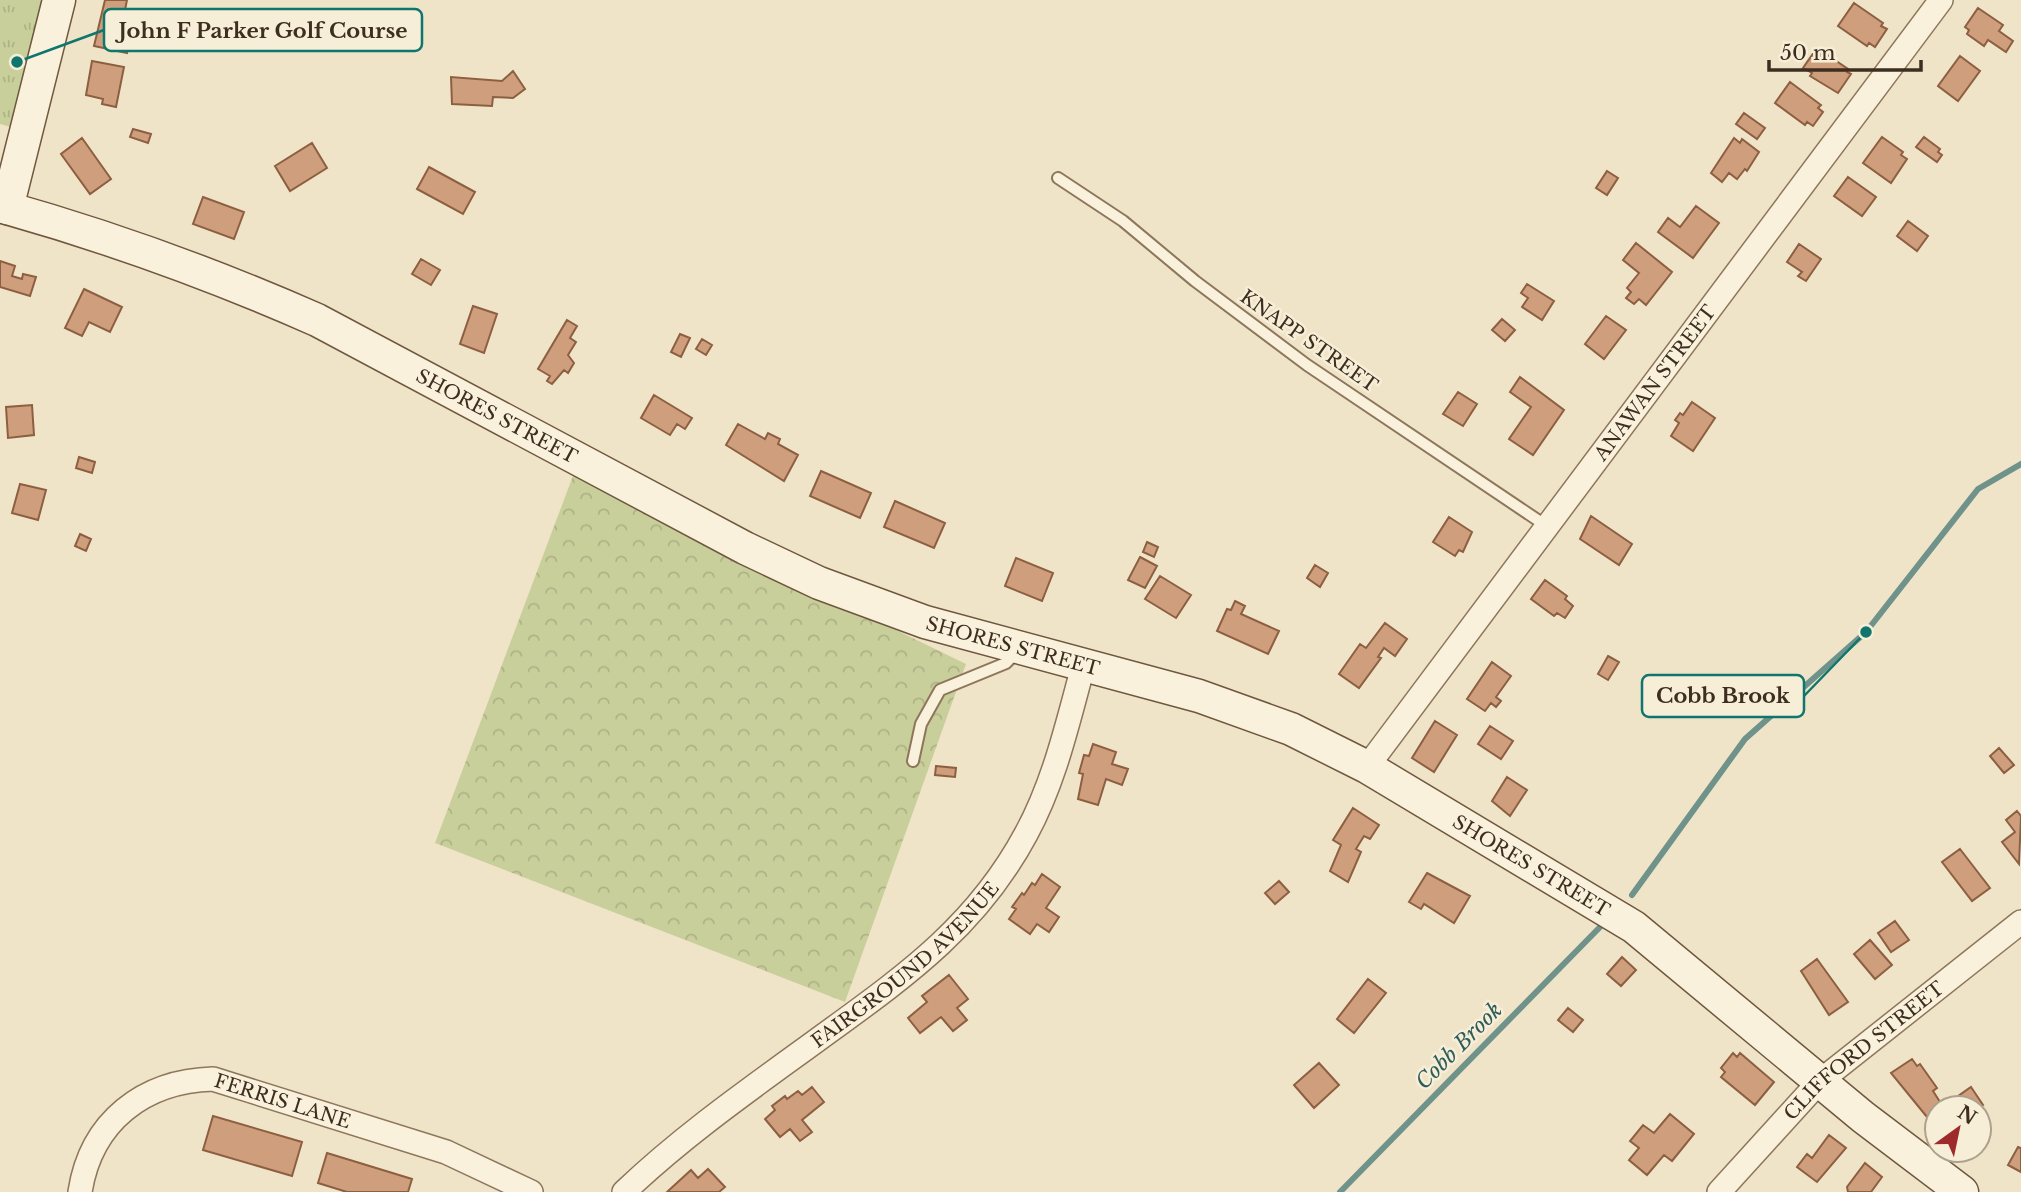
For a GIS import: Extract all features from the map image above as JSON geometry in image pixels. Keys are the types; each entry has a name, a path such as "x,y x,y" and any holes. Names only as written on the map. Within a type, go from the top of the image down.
{"street":[{"path":"3,207 59,0"},
{"name":"ANAWAN STREET","path":"1367,767 1545,525 1941,0"},
{"name":"SHORES STREET","path":"3,207 217,280 317,320 806,578 925,622 1084,663 1246,712 1291,729 1367,767 1634,927 1819,1082 1916,1160 1962,1192"},
{"name":"FAIRGROUND AVENUE","path":"624,1192 704,1122 905,976 968,919 1005,869 1036,814 1054,770 1084,663"},
{"name":"CLIFFORD STREET","path":"1719,1192 1819,1082 2021,922"},
{"name":"FERRIS LANE","path":"80,1192 92,1153 105,1130 123,1111 142,1096 165,1086 185,1080 213,1079 446,1152 531,1192"}],"lane":[{"name":"KNAPP STREET","path":"1058,178 1123,221 1195,281 1307,365 1545,525"},
{"path":"913,761 921,724 940,690 1006,663 1023,646"}],"green space":[{"path":"0,0 47,0 18,129 0,124"},
{"path":"574,473 966,664 845,1002 435,843"}],"building":[{"path":"105,0 127,0 125,10 136,13 127,53 94,46"},
{"path":"1854,3 1883,23 1881,26 1887,29 1875,47 1869,43 1867,46 1838,26"},
{"path":"1978,8 2003,25 1999,31 2013,41 2006,52 1988,40 1984,46 1967,34 1969,30 1965,27"},
{"path":"1817,48 1848,69 1847,72 1851,74 1838,93 1810,76 1812,73 1803,68"},
{"path":"1960,56 1980,71 1958,101 1938,86"},
{"path":"92,61 124,67 116,107 102,104 103,99 86,95"},
{"path":"513,71 525,89 513,98 493,97 492,106 452,104 451,77 502,81"},
{"path":"1790,82 1821,105 1818,108 1823,112 1813,126 1807,122 1805,125 1775,103"},
{"path":"1744,113 1765,128 1757,139 1736,124"},
{"path":"133,129 151,134 148,143 130,137"},
{"path":"1882,137 1903,152 1901,155 1907,159 1891,183 1863,163"},
{"path":"1924,137 1940,149 1938,152 1942,155 1937,162 1916,147"},
{"path":"82,138 111,179 90,194 61,154"},
{"path":"1734,138 1740,143 1742,139 1759,152 1747,171 1745,169 1737,179 1729,173 1722,182 1711,173"},
{"path":"312,143 327,168 290,191 275,166"},
{"path":"429,167 475,192 463,214 417,189"},
{"path":"1607,171 1618,178 1607,195 1596,188"},
{"path":"1848,177 1876,197 1862,216 1834,196"},
{"path":"203,197 244,212 234,239 193,224"},
{"path":"1696,206 1719,223 1693,258 1658,232 1668,218 1680,227"},
{"path":"1908,221 1928,236 1917,251 1897,236"},
{"path":"1636,243 1672,272 1646,305 1639,299 1634,304 1626,298 1631,292 1627,288 1639,273 1623,260"},
{"path":"1799,244 1821,259 1806,281 1798,276 1802,272 1787,262"},
{"path":"421,259 440,270 431,285 412,274"},
{"path":"0,261 15,266 12,276 22,279 23,274 36,277 30,296 0,287"},
{"path":"1527,284 1554,301 1542,320 1522,307 1528,298 1521,293"},
{"path":"84,289 122,307 110,332 89,322 82,336 65,328"},
{"path":"473,306 497,314 484,353 460,344"},
{"path":"1606,316 1626,330 1604,359 1585,344"},
{"path":"1502,319 1515,330 1505,341 1492,330"},
{"path":"567,320 577,326 570,338 576,342 568,355 574,363 568,373 564,370 552,384 547,381 550,376 538,369"},
{"path":"680,334 690,338 681,357 671,352"},
{"path":"702,339 712,345 706,355 696,349"},
{"path":"1520,377 1564,410 1533,455 1509,439 1531,407 1510,392"},
{"path":"1458,392 1477,404 1463,426 1443,414"},
{"path":"654,395 692,418 685,429 677,424 670,435 641,418"},
{"path":"1692,402 1715,418 1693,451 1671,436 1679,423 1675,420 1680,413 1683,415"},
{"path":"32,405 34,435 8,438 6,407"},
{"path":"738,424 765,439 768,433 780,439 778,444 798,455 784,481 726,445"},
{"path":"79,457 95,462 92,473 76,468"},
{"path":"821,471 871,493 860,518 810,496"},
{"path":"20,484 46,490 38,520 12,513"},
{"path":"895,501 945,523 934,548 884,527"},
{"path":"1591,516 1632,544 1619,565 1580,539"},
{"path":"1449,517 1472,532 1463,552 1459,550 1455,556 1433,542"},
{"path":"80,534 91,539 86,551 75,546"},
{"path":"1147,542 1158,547 1154,557 1143,552"},
{"path":"1140,557 1157,566 1145,588 1128,580"},
{"path":"1016,558 1053,573 1042,601 1005,586"},
{"path":"1315,565 1328,573 1320,587 1307,578"},
{"path":"1160,576 1191,595 1176,618 1145,599"},
{"path":"1545,580 1567,596 1565,599 1573,606 1565,618 1557,613 1554,616 1531,599"},
{"path":"1235,601 1245,606 1241,614 1279,631 1268,654 1217,631 1227,609 1231,610"},
{"path":"1385,623 1407,639 1395,656 1384,648 1378,657 1381,658 1359,688 1339,674 1360,644 1366,648"},
{"path":"1608,656 1619,662 1608,680 1598,674"},
{"path":"1492,662 1511,676 1496,697 1501,701 1496,707 1491,703 1485,711 1467,699"},
{"path":"1435,721 1457,735 1434,772 1412,758"},
{"path":"1490,726 1513,741 1501,759 1478,744"},
{"path":"1093,744 1116,752 1112,764 1128,769 1122,785 1106,779 1098,805 1078,799 1083,774 1079,773 1084,755 1089,756"},
{"path":"1999,748 2014,765 2004,773 1990,756"},
{"path":"936,766 956,768 955,777 935,775"},
{"path":"1507,777 1527,790 1510,816 1492,801"},
{"path":"1353,808 1379,825 1370,839 1364,836 1356,849 1361,852 1348,882 1330,871 1341,845 1333,840"},
{"path":"2017,811 2021,816 2019,864 2002,842 2015,832 2006,820"},
{"path":"1960,849 1990,888 1972,901 1942,862"},
{"path":"1427,873 1470,896 1454,923 1424,904 1421,909 1409,902"},
{"path":"1042,874 1060,887 1046,908 1059,917 1049,932 1037,924 1030,934 1009,919 1016,909 1012,907 1022,893 1024,895 1032,883 1035,885"},
{"path":"1279,881 1289,892 1275,904 1265,893"},
{"path":"1895,921 1909,940 1891,952 1878,933"},
{"path":"1870,940 1892,965 1875,979 1854,954"},
{"path":"1622,957 1636,970 1621,986 1607,974"},
{"path":"1817,959 1848,1002 1829,1015 1801,971"},
{"path":"949,975 968,999 957,1008 967,1020 953,1031 941,1017 920,1033 908,1018 927,1002 922,996"},
{"path":"1368,979 1386,993 1354,1033 1337,1019"},
{"path":"1568,1008 1583,1020 1573,1032 1558,1020"},
{"path":"1733,1053 1737,1057 1740,1053 1774,1082 1755,1105 1721,1077 1725,1072 1721,1068"},
{"path":"1912,1059 1917,1066 1920,1064 1937,1088 1933,1091 1935,1094 1923,1094 1923,1112 1891,1073"},
{"path":"1319,1063 1339,1085 1314,1108 1294,1085"},
{"path":"812,1087 824,1102 802,1120 812,1132 800,1141 790,1129 780,1137 765,1119 775,1110 772,1106 785,1096 787,1099 798,1091 802,1095"},
{"path":"1971,1087 1976,1094 1961,1094"},
{"path":"1670,1114 1694,1134 1672,1161 1664,1155 1647,1175 1629,1160 1639,1148 1630,1141 1643,1125 1654,1133"},
{"path":"213,1116 302,1142 292,1176 203,1150"},
{"path":"1829,1135 1846,1148 1817,1182 1797,1167 1807,1154 1812,1158"},
{"path":"2018,1147 2021,1148 2021,1172 2008,1165"},
{"path":"327,1153 412,1179 408,1192 347,1192 318,1183"},
{"path":"1865,1163 1882,1177 1871,1192 1848,1192 1847,1187"},
{"path":"708,1169 725,1187 719,1192 667,1192 691,1170 698,1178"}],"waterway":[{"name":"Cobb Brook","path":"1632,895 1745,739 1866,632 1978,489 2021,464"},
{"name":"Cobb Brook","path":"1340,1192 1603,924"}],"place":[{"name":"John F Parker Golf Course","path":"17,62"},
{"name":"Cobb Brook","path":"1866,632"}]}
